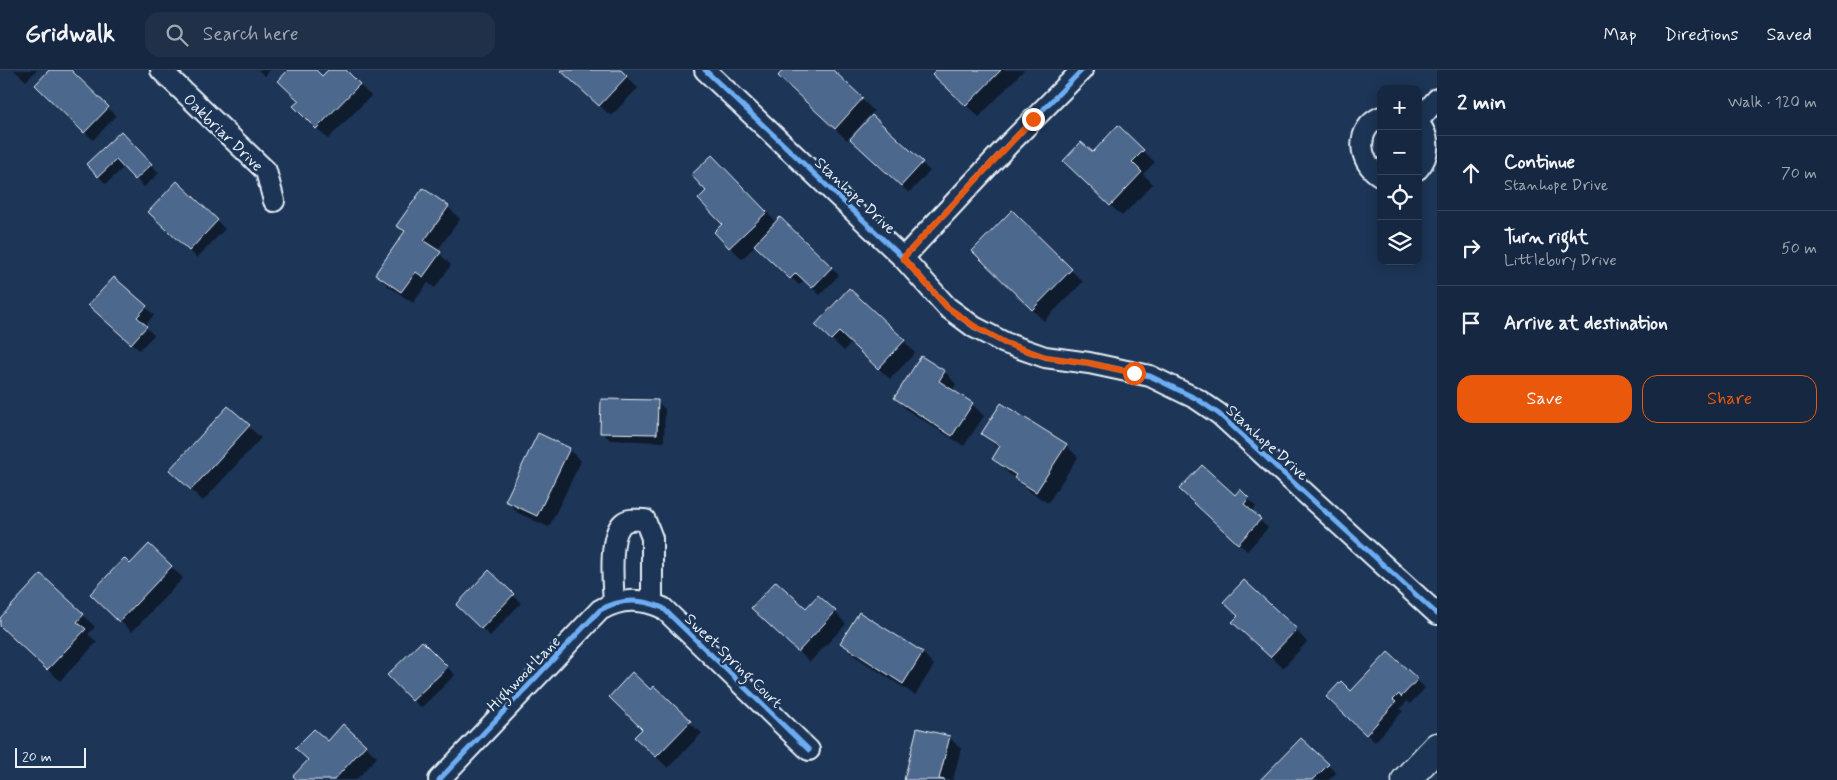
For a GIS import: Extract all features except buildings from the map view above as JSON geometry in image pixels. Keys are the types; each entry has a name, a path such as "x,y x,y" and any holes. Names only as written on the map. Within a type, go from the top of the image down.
{"street":[{"name":"Oakbriar Drive","path":"161,70 266,171 274,201"},
{"name":"Stanhope Drive","path":"705,70 903,258 947,307 974,326 1005,343 1046,357 1089,363 1150,376 1197,400 1219,414 1437,614"},
{"path":"903,258 1009,144 1082,70"},
{"path":"1422,117 1437,99"},
{"path":"1377,120 1366,130 1362,148 1368,166 1380,175"},
{"path":"1422,129 1427,138 1428,145 1427,156 1422,163"},
{"path":"614,603 614,542 623,523 633,519 645,520 652,538 643,601"},
{"name":"Highwood Lane","path":"439,780 600,610 614,603 643,601"},
{"name":"Sweet Spring Court","path":"643,601 662,608 809,750"},
{"path":"1406,780 1437,747"}],"cycle path":[{"path":"705,70 903,258 947,307 974,327 1005,343 1045,357 1089,363 1150,376 1197,399 1219,414 1437,614"},
{"path":"903,258 1009,144 1082,70"},
{"path":"439,780 600,610 623,601 647,602 663,608 809,750"}],"route":[{"path":"1033,119 903,258 947,307 974,326 1005,343 1046,357 1089,363 1134,373"}]}
